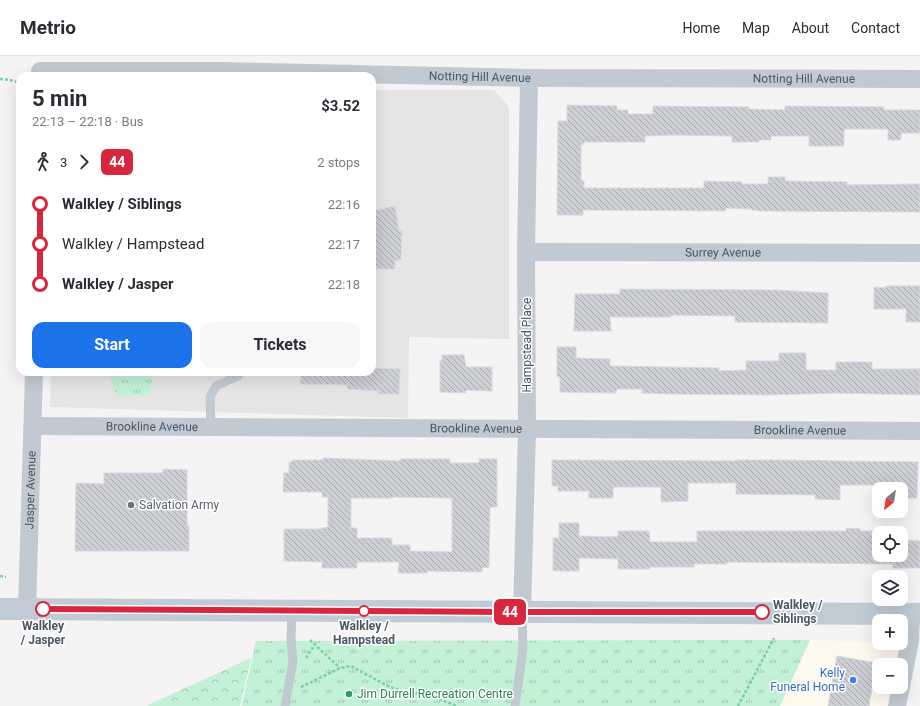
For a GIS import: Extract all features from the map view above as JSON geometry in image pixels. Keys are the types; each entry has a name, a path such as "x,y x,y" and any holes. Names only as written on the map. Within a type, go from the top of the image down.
{"main road":[{"path":"0,609 814,612 916,614"}],"street":[{"name":"Notting Hill Avenue","path":"133,72 220,64 305,72"},
{"name":"Notting Hill Avenue","path":"40,68 106,72"},
{"name":"Notting Hill Avenue","path":"376,76 529,78 920,79"},
{"name":"Hampstead Place","path":"522,612 527,430 526,252 529,78"},
{"name":"Surrey Avenue","path":"526,252 920,253"},
{"name":"Jasper Avenue","path":"27,609 34,376"},
{"name":"Brookline Avenue","path":"33,426 527,430 920,431"},
{"path":"907,658 916,614"},
{"path":"897,706 900,694"}],"lane":[{"path":"211,427 210,397 216,386 238,376"},
{"path":"285,706 292,662 292,610"},
{"path":"515,706 523,649 522,612"}],"path":[{"path":"0,79 16,82"},
{"path":"0,576 6,577"},
{"path":"738,706 774,638"},
{"path":"310,640 340,668"},
{"path":"287,692 306,685 323,675 340,668 351,666 393,688 406,693 426,694 457,706"}],"shaded area":[{"path":"376,90 494,90 509,107 509,339 409,337 408,418 50,407 51,376 376,376"},
{"path":"810,640 872,642 872,650 899,650 897,658 872,658 872,694 891,694 889,706 780,706"}],"green space":[{"path":"109,376 152,376 150,395 117,397"},
{"name":"Jim Durrell Recreation Centre","path":"810,640 780,706 242,706 256,641"},
{"path":"251,658 240,706 146,706"}],"building":[{"path":"567,105 617,106 617,110 628,110 628,114 653,114 653,106 749,107 749,109 785,110 785,106 884,107 884,110 920,110 920,133 901,133 901,140 888,140 888,129 844,129 844,146 809,146 809,136 771,136 771,140 759,140 759,142 732,142 732,136 672,135 645,136 645,142 584,142 584,144 581,144 581,181 584,181 584,188 704,188 704,181 742,182 741,184 768,184 768,177 785,177 785,181 847,182 847,185 920,184 920,212 761,211 752,209 726,208 725,211 583,210 583,215 557,215 558,121 567,121"},
{"path":"395,206 399,231 402,231 401,260 395,260 395,269 376,269 376,210"},
{"path":"886,286 920,286 920,322 906,322 906,309 874,309 874,287 886,288"},
{"path":"620,289 776,290 828,293 828,323 735,322 735,316 671,315 671,317 610,317 611,331 574,331 575,294 620,294"},
{"path":"557,347 576,347 576,358 610,359 610,366 719,368 719,371 746,370 746,361 779,361 779,353 806,353 806,370 836,370 836,362 872,362 872,369 920,369 920,395 837,393 767,395 672,394 642,393 642,389 617,389 616,393 560,392 560,377 557,377"},
{"path":"442,355 464,355 466,367 492,367 492,391 466,390 466,393 440,392 440,361 442,361"},
{"path":"376,368 400,369 399,394 378,394 379,391 347,389 347,385 300,384 301,376 376,376"},
{"path":"323,458 400,461 400,459 450,459 450,463 479,463 479,459 497,459 497,507 490,507 489,567 482,568 482,572 427,571 427,573 398,573 399,562 357,562 357,568 322,568 322,562 284,561 284,529 322,529 328,527 328,497 322,497 322,492 283,492 284,473 289,473 289,462 292,462 292,460 323,460","holes":["351,498 452,498 452,552 410,551 410,545 392,545 392,538 357,538 357,528 351,528"]},
{"path":"552,460 777,460 918,462 917,498 908,498 908,482 872,482 872,485 840,485 840,500 815,499 815,495 736,494 736,483 688,483 688,501 661,502 661,487 613,487 613,498 589,498 589,491 558,491 558,486 552,486"},
{"name":"Salvation Army","path":"163,469 187,470 187,526 189,526 189,551 75,551 76,483 104,484 104,473 163,473"},
{"path":"559,523 579,523 579,536 618,537 618,531 649,531 650,542 697,542 697,531 846,531 846,528 860,529 860,531 872,531 872,562 908,562 908,540 920,541 920,568 893,568 893,564 727,562 727,564 694,564 694,567 618,569 618,559 579,558 579,571 553,571 553,538 559,538"},
{"name":"Kelly Funeral Home","path":"837,656 872,662 872,688 869,706 828,706"}],"bus line":[{"name":"44","path":"43,609 762,612"}],"place":[{"name":"Salvation Army","path":"131,505"},
{"name":"Walkley / Jasper","path":"43,609"},
{"name":"Walkley / Hampstead","path":"364,611"},
{"name":"Walkley / Siblings","path":"762,612"},
{"name":"Kelly Funeral Home","path":"853,680"},
{"name":"Jim Durrell Recreation Centre","path":"349,694"}]}
